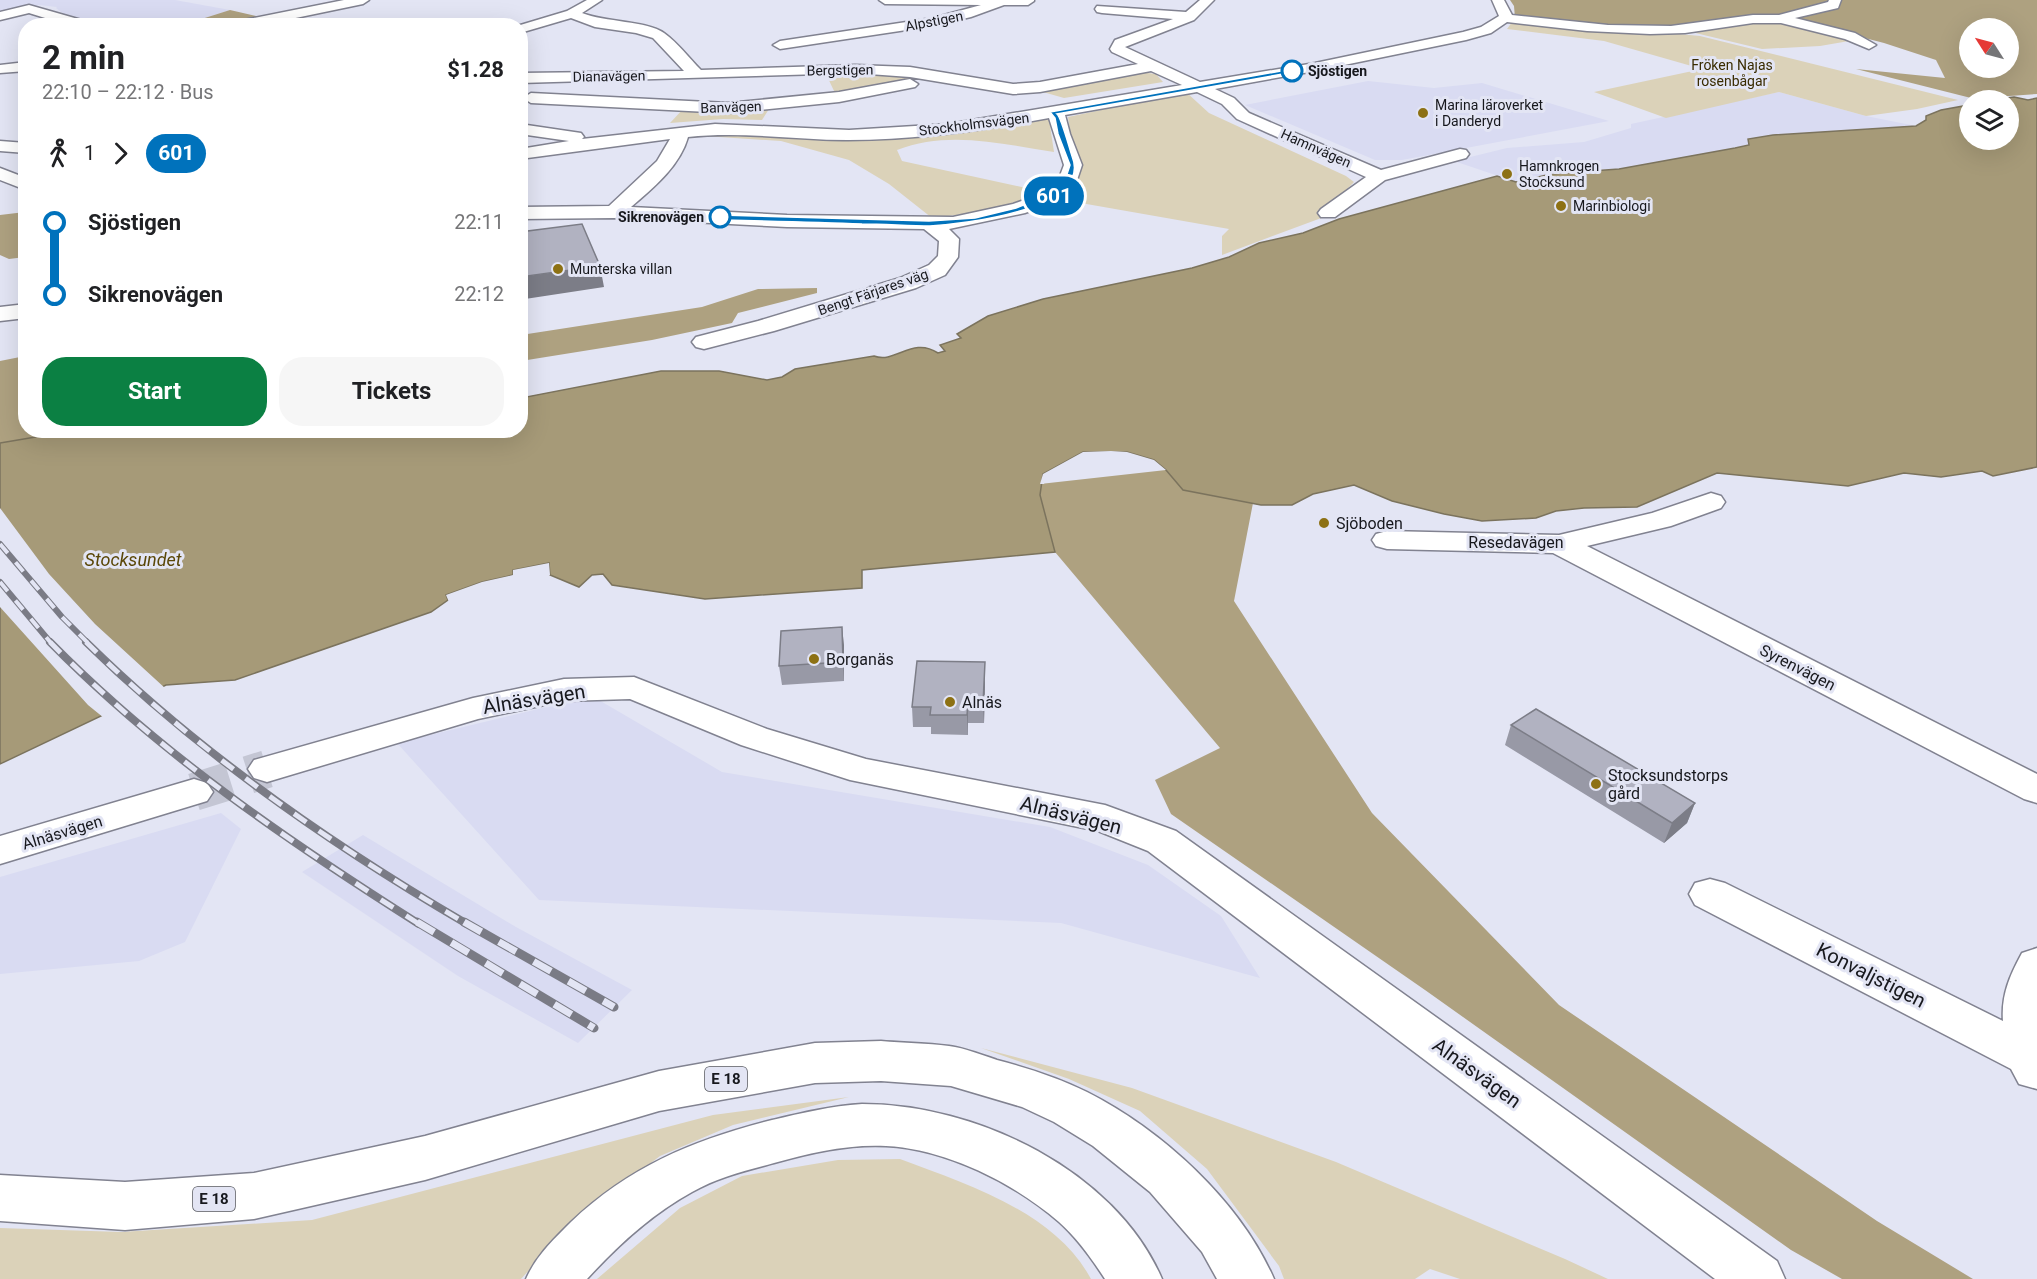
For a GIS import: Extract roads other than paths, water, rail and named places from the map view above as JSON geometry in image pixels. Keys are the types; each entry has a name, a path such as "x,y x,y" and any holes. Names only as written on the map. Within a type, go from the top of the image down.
{"main road":[{"path":"274,18 363,0"},
{"path":"528,27 572,14 596,0"},
{"path":"885,0 1028,1"},
{"path":"1102,9 1189,17 1208,0"},
{"path":"1498,0 1506,14 1505,18 1554,24 1670,30 1755,18 1781,19 1850,36 1869,45"},
{"path":"1781,19 1796,13 1833,5 1835,0"},
{"name":"Alpstigen","path":"780,45 930,24 961,17 1002,1"},
{"path":"0,16 29,9 60,18"},
{"path":"572,14 595,23 637,29 658,35 697,75"},
{"name":"Hamnvägen","path":"1189,17 1155,32 1120,43 1117,49 1228,101 1243,116 1379,176"},
{"name":"Stockholmsvägen","path":"528,153 715,129 849,135 948,129 1052,113 1399,51 1467,36 1486,30 1505,18"},
{"path":"1528,36 1554,24"},
{"name":"Bergstigen","path":"697,75 855,69 939,76 1013,89 1040,87 1153,66"},
{"path":"0,69 18,67"},
{"name":"Dianavägen","path":"528,78 697,75"},
{"name":"Banvägen","path":"528,98 728,108 839,97 905,86 939,76"},
{"path":"528,213 614,212 787,221 929,224 975,220 1018,209 1056,195 1067,183 1073,165 1061,134 1058,117 1052,113"},
{"path":"528,130 578,138 592,144"},
{"path":"614,212 652,177 679,143 681,132"},
{"path":"1379,176 1460,154"},
{"path":"0,173 18,181"},
{"name":"Hamnvägen","path":"1328,213 1379,176"},
{"name":"Bengt Färjares väg","path":"704,342 766,326 908,283 937,270 948,257 949,239 929,224"},
{"path":"0,314 18,312"},
{"name":"Resedavägen","path":"1387,540 1559,544 1661,520 1711,502"},
{"name":"Syrenvägen","path":"1559,544 2037,790"},
{"name":"Alnäsvägen","path":"267,769 484,706 564,690 634,688 754,737 863,771 1105,819 1162,841 1758,1279"},
{"name":"Alnäsvägen","path":"0,850 194,792"},
{"name":"Konvaljstigen","path":"1710,894 2035,1064"},
{"path":"2035,1064 2024,1022 2028,979 2037,965"},
{"name":"E 18","path":"0,1198 125,1206 254,1196 425,1158 658,1091 815,1063 881,1061 951,1066 1033,1090 1071,1107 1126,1143 1168,1176 1220,1235 1247,1279"},
{"path":"553,1279 586,1241 630,1206 674,1176 728,1153 788,1137 862,1125 913,1129 953,1138 1023,1168 1078,1206 1115,1248 1135,1279"}],"water":[{"name":"Stocksundet","path":"2019,98 2028,100 2037,98 2037,467 1993,476 1982,471 1941,477 1904,473 1848,486 1717,473 1637,507 1584,508 1556,511 1536,518 1482,521 1392,501 1354,485 1313,494 1292,505 1261,505 1183,490 1154,460 1127,452 1083,452 1043,474 1040,495 1055,552 862,570 862,588 705,599 612,585 603,574 592,575 579,587 550,575 549,563 513,570 513,575 482,582 446,595 448,600 431,612 235,680 166,685 0,764 0,443 30,438 528,438 528,397 661,371 719,371 767,380 782,377 795,369 874,356 890,357 920,347 938,353 945,351 940,345 961,338 957,334 988,316 1043,299 1192,268 1229,257 1259,243 1303,233 1339,219 1497,176 1516,182 1551,174 1619,169 1735,148 1749,145 1748,139 1773,135 1916,126 1926,120 1926,116 1959,107 1959,150 2019,150"}],"tunnel":[{"path":"194,792 267,769"}],"railway":[{"path":"0,544 62,617 88,643"},
{"path":"0,582 51,643"},
{"path":"86,642 174,722 268,795 366,862 467,924"},
{"path":"51,643 135,721 226,794 321,861 419,924"},
{"path":"417,922 594,1028"},
{"path":"464,922 614,1007"}],"place":[{"name":"Sjöstigen","path":"1292,71"},
{"name":"Marina läroverket i Danderyd","path":"1423,113"},
{"name":"Hamnkrogen Stocksund","path":"1507,174"},
{"name":"Marinbiologi","path":"1561,206"},
{"name":"Sikrenovägen","path":"720,217"},
{"name":"Munterska villan","path":"558,269"},
{"name":"Sjöboden","path":"1324,523"},
{"name":"Borganäs","path":"814,659"},
{"name":"Alnäs","path":"950,702"},
{"name":"Stocksundstorps gård","path":"1596,784"}],"park label":[{"name":"Fröken Najas rosenbågar","path":"1732,74"}]}
